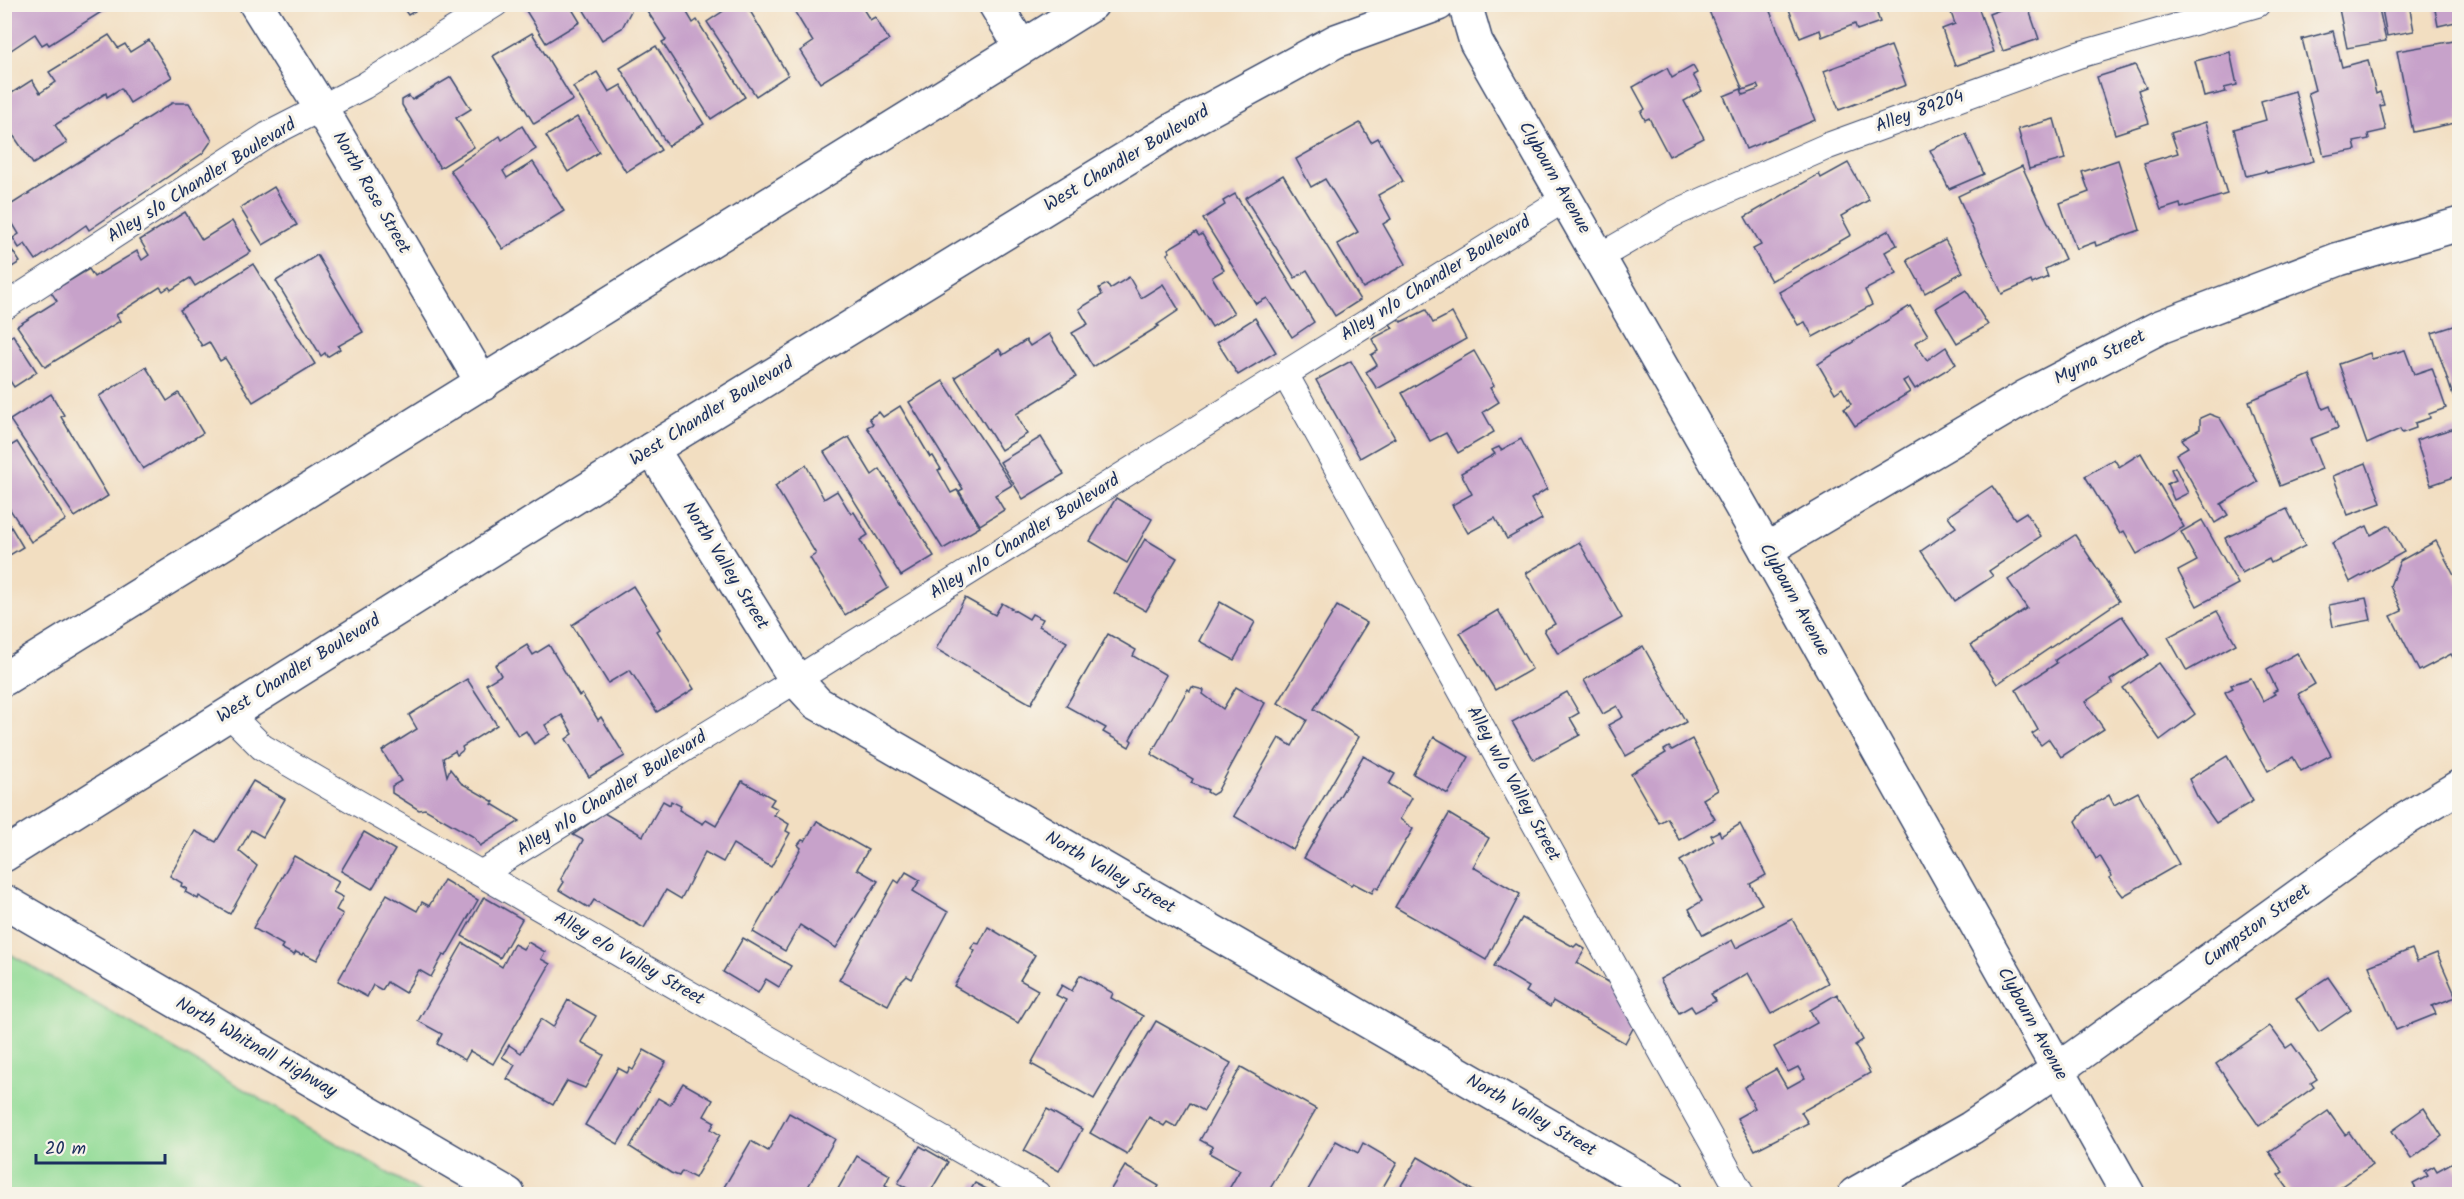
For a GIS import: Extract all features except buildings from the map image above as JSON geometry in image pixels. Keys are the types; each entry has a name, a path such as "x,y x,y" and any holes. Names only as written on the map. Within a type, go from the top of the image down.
{"main road":[{"name":"North Rose Street","path":"256,4 321,108 483,384"},
{"path":"995,4 1021,47"},
{"path":"4,679 483,384 1092,4"},
{"name":"West Chandler Boulevard","path":"4,855 652,449 1174,129 1335,41 1438,4"},
{"name":"Clybourn Avenue","path":"1465,4 1476,42 1766,550 2128,1194"},
{"name":"Myrna Street","path":"1766,550 2025,397 2160,327 2339,259 2460,224"},
{"name":"North Valley Street","path":"652,449 796,680 817,703 1667,1194"},
{"name":"Cumpston Street","path":"2057,1070 2401,822 2460,786"},
{"name":"North Whitnall Highway","path":"4,901 508,1194"},
{"path":"1855,1194 1971,1128 2057,1070"}],"lane":[{"name":"Alley s/o Chandler Boulevard","path":"4,307 268,135 364,86 495,4"},
{"name":"Alley 89204","path":"1599,257 1673,214 1828,146 2078,55 2257,4"},
{"name":"Alley n/o Chandler Boulevard","path":"482,873 796,680 1566,198"},
{"name":"Alley w/o Valley Street","path":"1285,374 1741,1194"},
{"name":"Alley e/o Valley Street","path":"228,713 262,747 1036,1194"}],"green space":[{"path":"5,951 424,1194 5,1194"}]}
